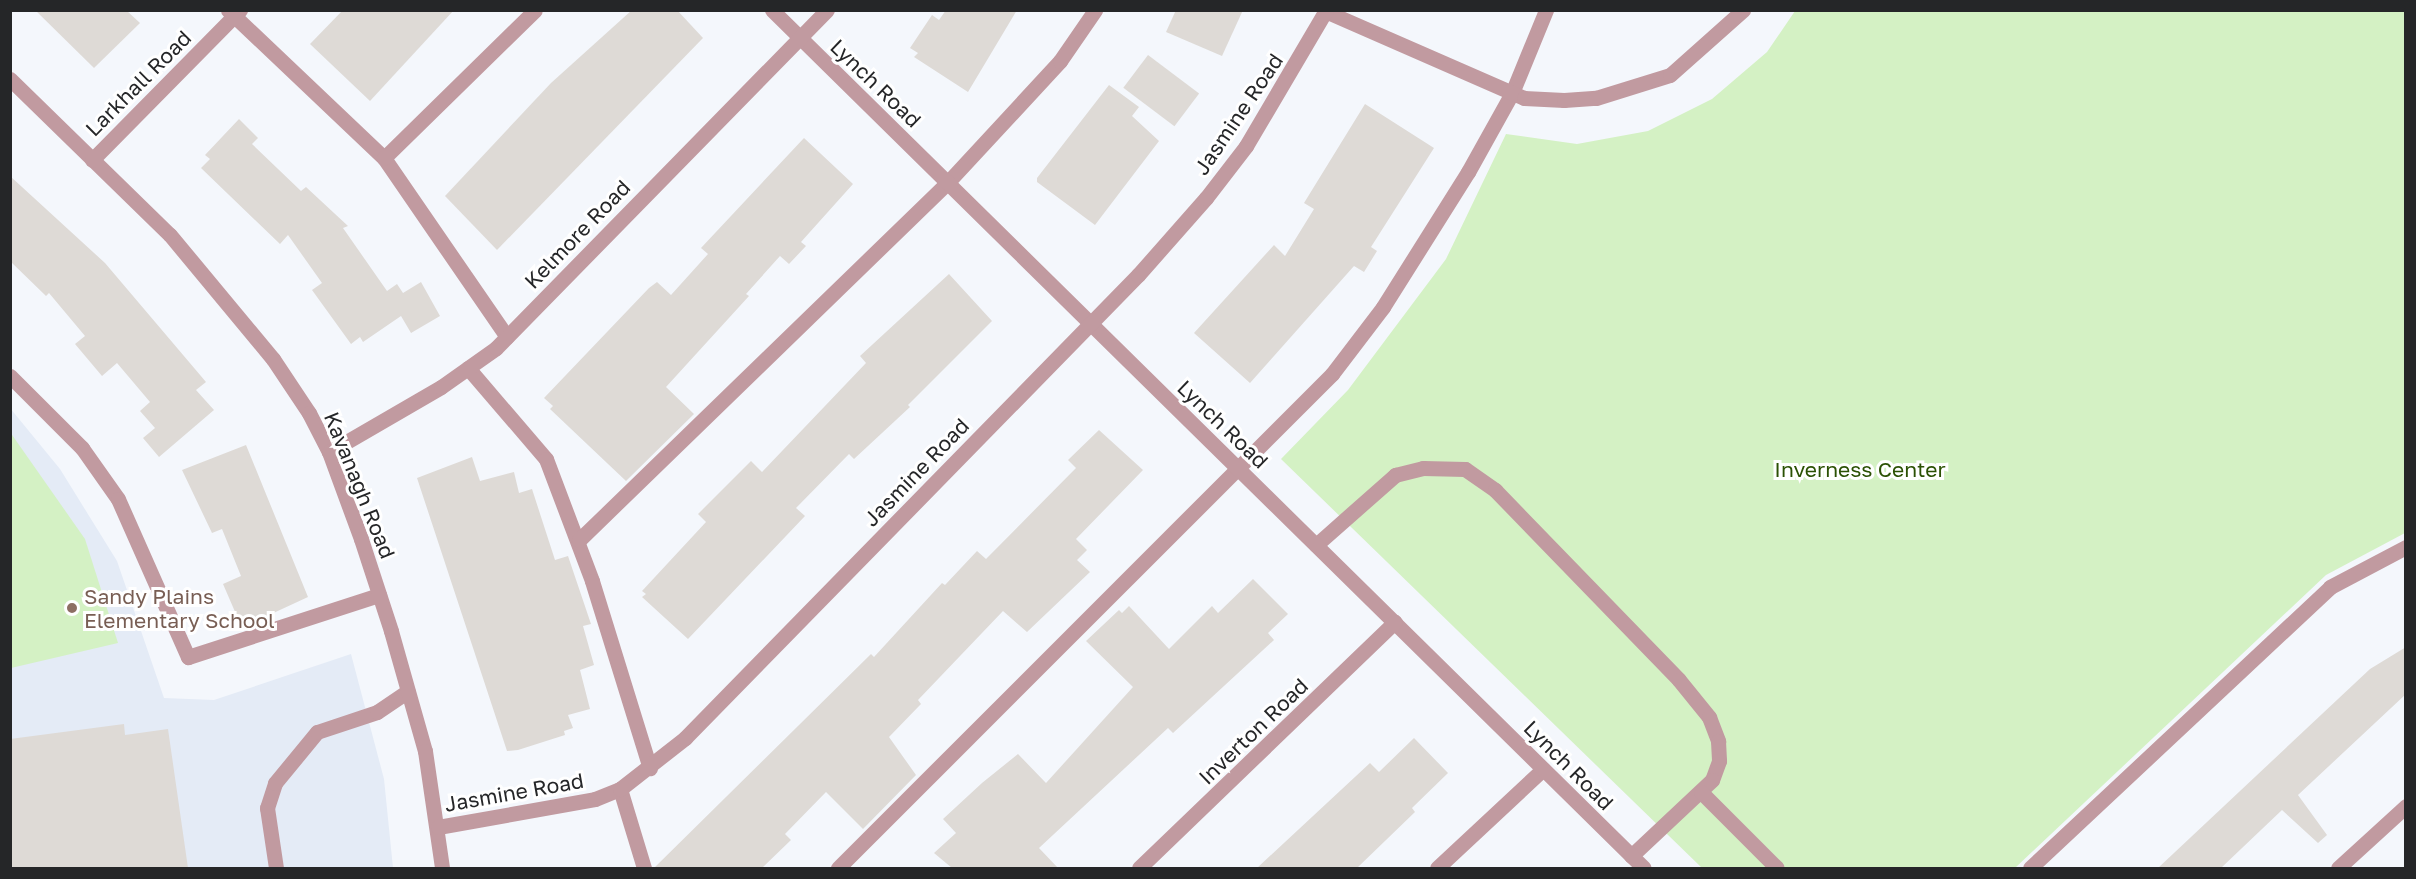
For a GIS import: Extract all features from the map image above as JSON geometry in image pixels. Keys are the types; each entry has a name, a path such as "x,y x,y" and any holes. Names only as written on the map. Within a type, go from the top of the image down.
{"street":[{"path":"384,158 535,10"},
{"name":"Lynch Road","path":"772,10 1644,868"},
{"name":"Kelmore Road","path":"329,452 468,368 507,337 827,10"},
{"path":"579,540 948,182 1060,62 1095,10"},
{"path":"838,868 1332,374 1383,307 1512,93 1546,10"},
{"path":"1326,11 1524,98 1564,100 1596,98 1633,89 1670,75 1743,10"},
{"name":"Jasmine Road","path":"438,827 558,808 620,789 650,768 685,738 1089,323 1206,198 1246,146 1326,11"},
{"path":"234,12 384,158 507,337"},
{"name":"Larkhall Road","path":"92,160 234,12"},
{"name":"Kavanagh Road","path":"10,79 170,235 219,290 279,368 309,413 329,452 379,596 408,691 425,751 438,827 442,868"},
{"path":"468,368 546,459 579,540 650,768"},
{"path":"10,376 82,448 118,499 188,657 379,596"},
{"path":"1316,544 1395,475 1423,468 1465,469 1495,490 1679,680 1709,717 1719,741 1719,761 1701,792 1631,856"},
{"path":"2030,868 2330,587 2406,548"},
{"name":"Inverton Road","path":"1139,868 1395,622"},
{"path":"276,868 267,808 275,783 317,732 377,712 408,691"},
{"path":"1437,868 1543,769"},
{"path":"620,789 644,868"},
{"path":"1701,792 1777,868"},
{"path":"2338,868 2406,806"}],"shaded area":[{"name":"Sandy Plains Elementary School","path":"10,408 60,469 117,561 164,698 214,700 351,654 384,779 393,868 11,868"}],"green space":[{"name":"Inverness Center","path":"1795,11 2405,11 2405,533 2326,575 2015,868 1702,868 1281,459 1348,390 1446,259 1506,134 1577,144 1648,131 1712,99 1767,52"},
{"path":"10,432 85,539 118,643 11,668"}],"building":[{"path":"35,10 126,10 140,23 94,68"},
{"path":"343,10 454,10 370,101 310,44"},
{"path":"632,10 677,10 703,38 497,250 445,196 551,83"},
{"path":"946,10 1017,10 968,92 914,57 918,53 910,48 932,15 939,20"},
{"path":"1176,10 1243,10 1222,56 1166,32"},
{"path":"1148,55 1199,94 1174,126 1123,88"},
{"path":"1109,85 1139,107 1132,116 1159,141 1095,225 1037,182 1037,178"},
{"path":"1365,104 1434,148 1371,247 1377,251 1364,272 1354,266 1250,383 1194,333 1274,245 1285,256 1314,209 1304,203"},
{"path":"239,119 258,138 252,144 301,191 306,187 348,226 343,228 387,291 397,284 403,293 421,282 440,316 411,333 401,316 363,342 360,337 351,344 312,290 322,283 288,235 280,244 201,168 210,159 205,155"},
{"path":"804,138 853,184 801,242 806,246 789,264 780,256 746,294 749,296 666,387 694,414 626,481 550,409 553,406 544,398 649,288 657,282 671,295 708,254 701,248"},
{"path":"10,176 105,263 206,382 196,390 214,410 159,457 143,438 155,428 140,411 150,402 117,363 102,376 75,344 85,336 49,293 46,296 10,261"},
{"path":"949,274 992,321 908,405 910,407 854,459 849,454 796,508 805,516 688,639 642,597 646,594 642,591 706,522 698,514 751,461 762,472 866,363 860,356"},
{"path":"1099,430 1143,470 1076,539 1087,550 1077,560 1090,572 1027,632 1003,611 918,700 921,704 889,737 916,775 863,829 826,792 785,834 791,840 762,868 654,868 871,654 874,657 942,583 945,585 977,551 986,559 1076,468 1068,460"},
{"path":"246,445 308,597 254,622 251,617 239,621 223,584 241,576 222,529 212,533 182,470"},
{"path":"472,457 480,481 514,472 519,493 532,489 555,560 568,556 591,624 583,626 594,665 580,670 590,709 568,715 573,728 564,731 565,735 518,750 507,751 417,478"},
{"path":"1253,579 1288,614 1268,633 1274,640 1173,733 1168,728 1039,848 1058,868 952,868 934,853 956,833 943,819 982,783 1018,754 1046,783 1133,687 1086,641 1119,610 1122,613 1129,606 1169,649 1212,606 1218,613"},
{"path":"2406,647 2406,694 2298,795 2327,835 2318,843 2282,810 2221,868 2158,868 2370,669"},
{"path":"124,724 125,735 168,729 188,868 10,868 10,739"},
{"path":"1414,738 1448,773 1412,808 1415,812 1357,868 1257,868 1370,763 1379,772"}],"place":[{"name":"Sandy Plains Elementary School","path":"72,608"}]}
